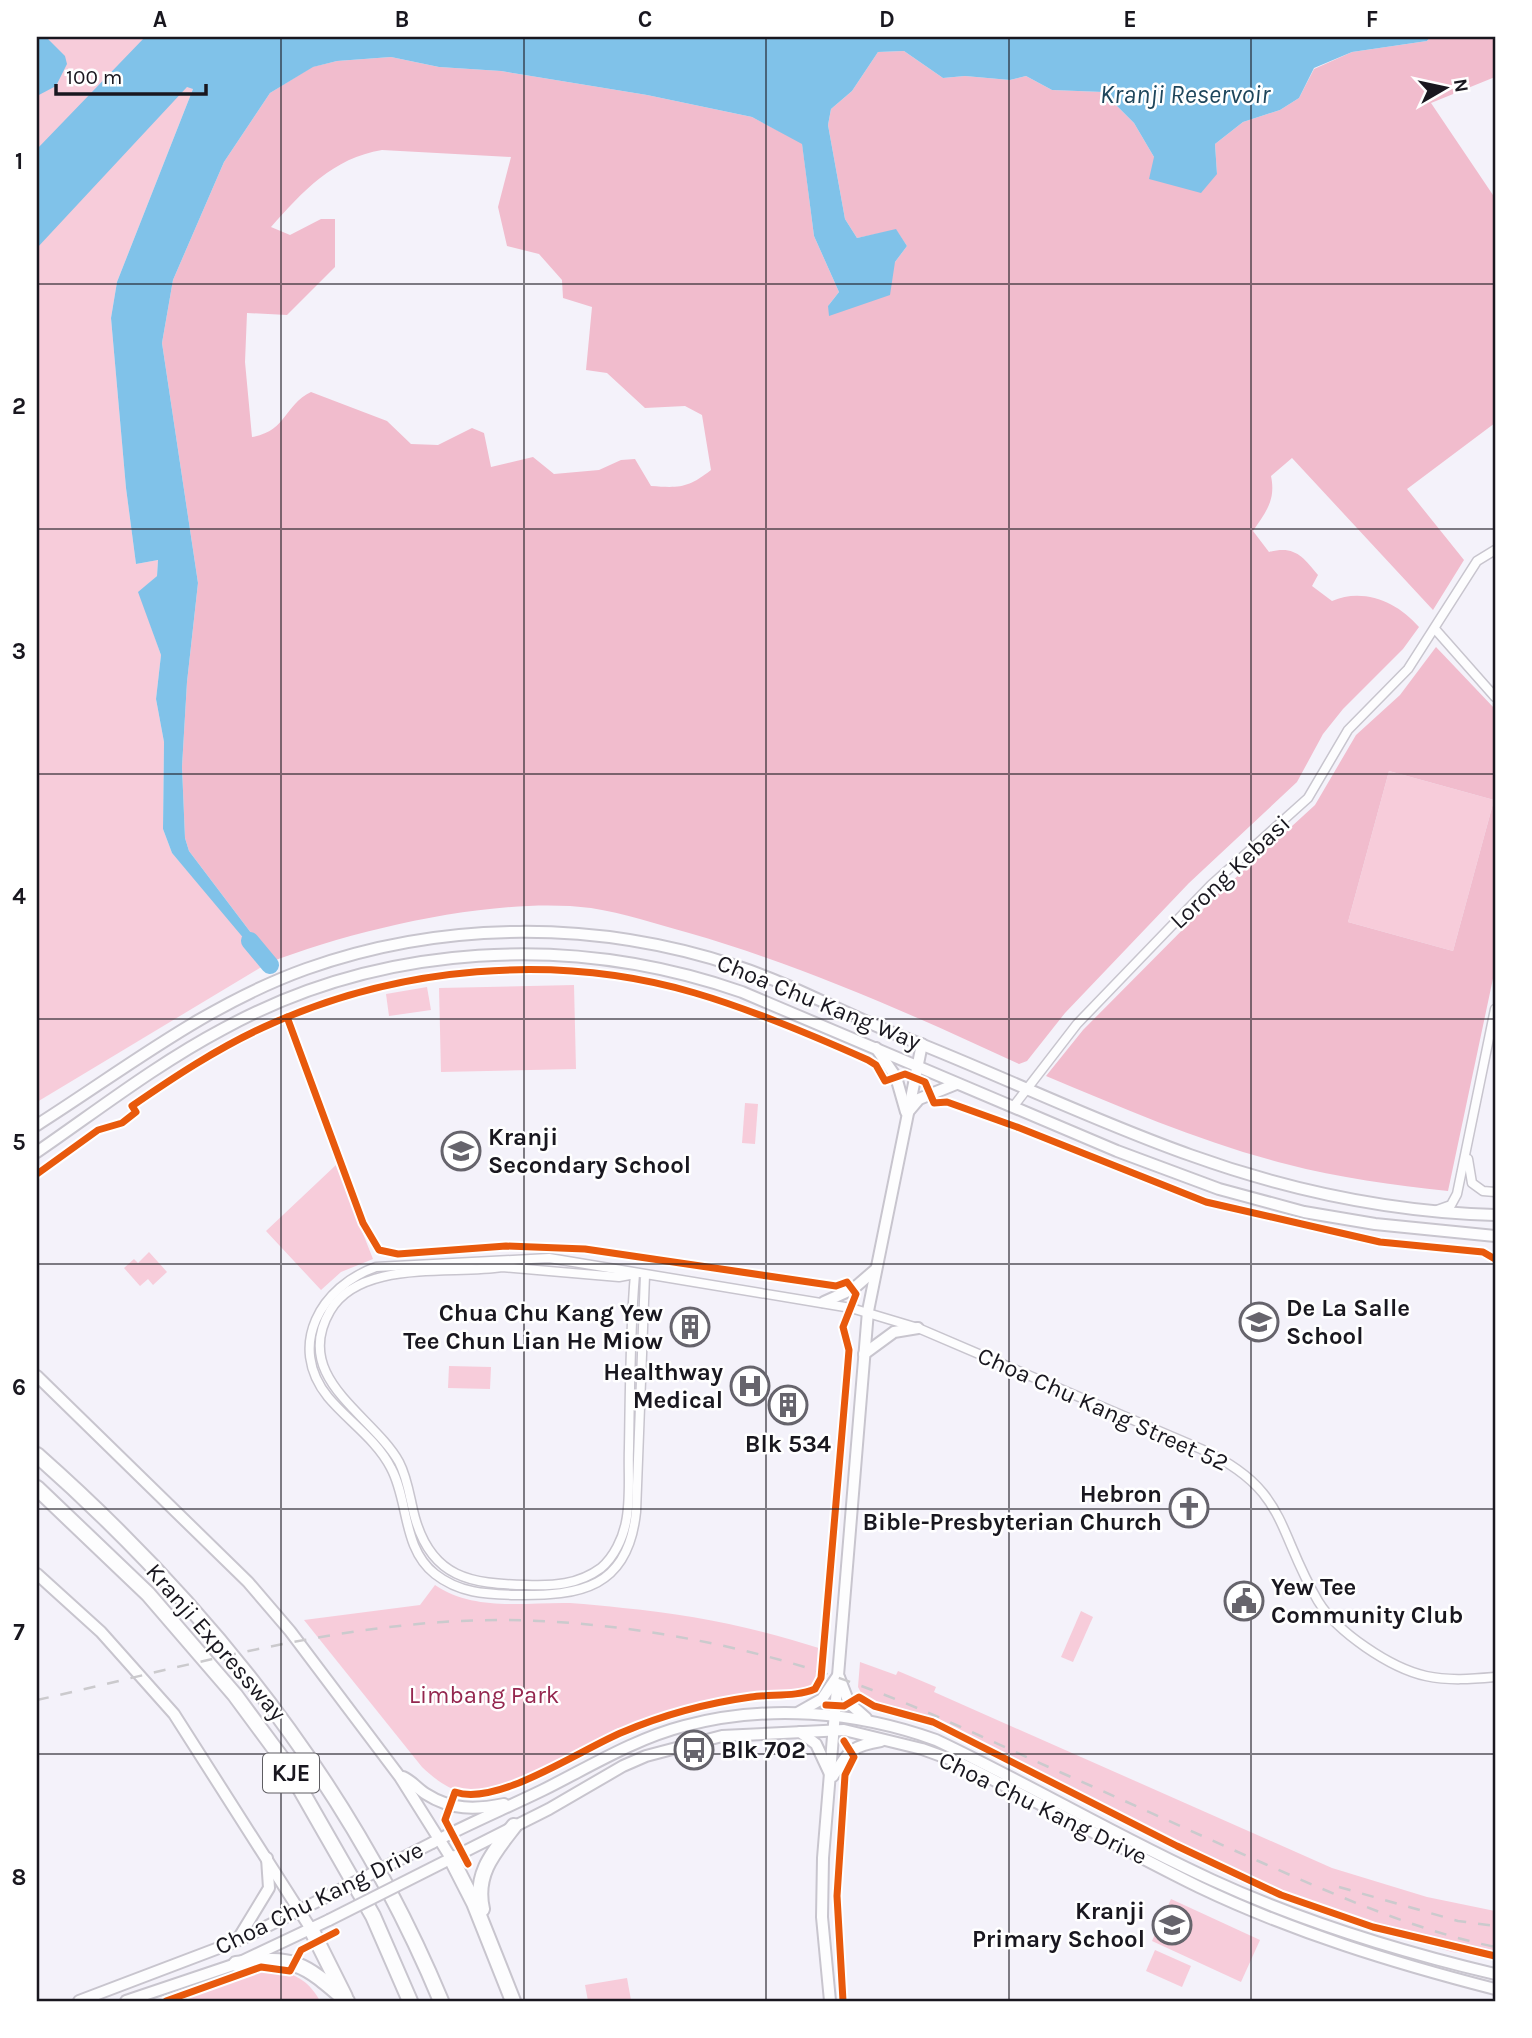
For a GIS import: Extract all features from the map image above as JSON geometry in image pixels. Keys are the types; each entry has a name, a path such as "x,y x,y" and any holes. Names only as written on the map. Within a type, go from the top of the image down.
{"highway":[{"name":"Kranji Expressway","path":"37,1455 82,1495 177,1592 256,1683 304,1749 347,1817 420,1952 441,2001"},
{"name":"Kranji Expressway","path":"37,1488 148,1594 235,1695 286,1764 373,1916 410,2001"},
{"path":"487,1934 480,1900 485,1863 514,1826"},
{"path":"448,1860 487,1934 513,2001"},
{"path":"311,1929 347,2001"},
{"path":"236,1964 264,1960 293,1962 311,1970 347,2001"}],"main road":[{"name":"Choa Chu Kang Way","path":"37,1125 202,1016 258,988 345,957 389,945 456,935 511,932 583,934 673,949 739,966 1026,1088 1229,1168 1299,1188 1434,1211 1495,1215"},
{"name":"Choa Chu Kang Way","path":"37,1152 156,1069 223,1029 292,997 370,972 456,956 492,953 589,957 699,977 875,1047 1117,1151 1219,1189 1267,1203 1375,1224 1495,1236"},
{"path":"830,2001 822,1894 868,1311 922,1044"},
{"path":"875,1047 895,1077 906,1114"},
{"path":"906,1114 919,1099 956,1084"},
{"path":"1480,1235 1495,1243"},
{"path":"824,1302 853,1289 875,1270"},
{"path":"864,1354 894,1332 918,1328"},
{"path":"37,1376 248,1582 290,1631 400,1777 448,1860"},
{"path":"37,1574 101,1632 174,1714 267,1856 311,1929"},
{"path":"797,1713 822,1699 838,1674"},
{"path":"838,1674 849,1703 866,1719"},
{"name":"Choa Chu Kang Drive","path":"79,2001 237,1941 630,1746 684,1726 757,1715 797,1713 866,1719 936,1740 1211,1880 1276,1908 1364,1939 1495,1974"},
{"path":"797,1730 816,1744 831,1779"},
{"name":"Choa Chu Kang Drive","path":"126,2001 236,1964 311,1929 646,1756 722,1736 797,1730 835,1730 887,1740 958,1762 1201,1887 1272,1918 1385,1959 1495,1989"},
{"path":"831,1779 849,1750 860,1744 887,1740"},
{"path":"400,1777 406,1777 432,1798 455,1807 484,1808 521,1801"},
{"path":"237,1941 268,1888 267,1856"}],"street":[{"name":"Lorong Kebasi","path":"1013,1107 1077,1024 1211,885 1308,798 1348,730 1408,669 1476,561 1495,550"},
{"path":"1436,626 1495,697"},
{"path":"1434,1211 1446,1208 1455,1199 1495,1009"},
{"path":"1466,1150 1472,1183 1483,1191 1495,1192"},
{"path":"635,1274 620,1268 549,1258 390,1264 361,1272 343,1283 322,1305 311,1342 313,1367 323,1389 392,1468 418,1552 432,1572 451,1586 495,1594 567,1594 601,1581 625,1556 631,1542 636,1512 645,1275"},
{"path":"502,1267 619,1277 635,1274 628,1511 615,1551 600,1568 566,1584 495,1585 457,1576 427,1547 416,1522 400,1464 391,1450 340,1396 326,1373 321,1348 330,1311 348,1292 365,1282 391,1275 502,1267"},
{"name":"Choa Chu Kang Street 52","path":"635,1274 868,1311 918,1328 1235,1466 1257,1485 1274,1507 1319,1602 1343,1631 1417,1674 1451,1680 1495,1677"}],"green space":[{"path":"37,37 187,37 193,89 117,282 111,318 126,488 136,564 158,560 157,576 139,592 161,655 156,699 164,742 163,829 172,853 268,963 37,1102"},
{"path":"1389,771 1494,800 1453,951 1348,922"},
{"path":"574,985 576,1069 441,1072 439,988"},
{"path":"427,987 431,1010 389,1016 386,994"},
{"path":"745,1103 758,1104 755,1144 742,1143"},
{"path":"336,1165 373,1259 341,1272 321,1290 266,1231"},
{"path":"149,1252 167,1272 153,1285 148,1279 140,1286 124,1268 134,1259 138,1263"},
{"path":"449,1366 491,1367 490,1389 448,1388"},
{"name":"Limbang Park","path":"435,1585 450,1593 483,1602 597,1605 673,1614 749,1628 822,1649 820,1675 813,1689 754,1693 669,1714 620,1732 618,1728 523,1780 482,1793 457,1791 422,1767 304,1620 420,1605"},
{"path":"1081,1611 1093,1617 1073,1662 1061,1657"},
{"path":"860,1662 896,1675 898,1671 936,1687 934,1692 1332,1868 1427,1897 1495,1911 1495,1959 1452,1952 1403,1938 1280,1894 1181,1849 941,1727 866,1702 858,1687"},
{"path":"1171,1899 1260,1940 1241,1982 1152,1941"},
{"path":"1155,1950 1191,1966 1182,1987 1146,1971"},
{"path":"279,1970 303,1981 320,2001 164,2001 249,1972"},
{"path":"627,1978 631,2000 588,2001 585,1985"}],"shaded area":[{"path":"1430,37 1495,37 1495,77 1431,103 1495,198 1495,423 1407,489 1464,560 1433,610 1292,458 1271,476 1271,499 1253,531 1269,552 1286,550 1298,554 1318,575 1312,586 1332,601 1356,596 1379,599 1401,610 1419,627 1403,649 1343,709 1323,734 1297,782 1189,883 1065,1013 1027,1061 1019,1064 897,1009 774,960 652,922 591,908 513,907 427,918 342,938 268,963 264,957 267,954 189,851 185,838 182,767 187,682 198,583 162,343 173,280 224,162 270,93 312,67 337,61 391,57 439,67 501,71 647,95 752,117 802,143 814,236 839,292 828,306 895,262 907,246 896,230 857,238 845,219 828,125 831,109 852,91 878,52 904,51 943,78 965,76 1010,80 1026,76 1052,90 1103,92 1134,123 1154,157 1217,174 1215,144 1243,122 1280,110 1299,98 1314,69 1352,52 1427,41","holes":["382,150 511,157 498,207 507,246 539,254 562,280 563,298 592,307 586,370 607,373 645,408 685,406 702,415 711,470 690,484 669,487 651,486 635,459 621,460 599,470 554,474 533,457 491,467 484,433 472,428 438,445 411,444 387,421 311,392 302,397 279,424 252,437 245,362 247,313 287,315 335,267 335,219 321,219 290,235 271,227 283,214 320,178 348,160 364,154"]},
{"path":"1436,647 1495,709 1495,969 1448,1191 1346,1177 1255,1156 1164,1124 1046,1076 1083,1030 1218,894 1315,805 1356,735 1400,695","holes":["1389,771 1494,800 1453,951 1348,922"]}],"water":[{"path":"37,37 46,37 65,56 67,64 56,86 37,96"},
{"name":"Kranji Reservoir","path":"145,37 1430,37 1427,41 1352,52 1314,68 1299,98 1280,110 1243,122 1215,144 1217,174 1201,193 1149,179 1154,157 1134,123 1103,92 1052,90 1026,76 1010,80 965,76 943,78 904,51 878,52 852,91 831,109 828,125 845,219 857,238 896,229 907,246 895,262 890,295 829,316 828,306 839,292 814,236 802,144 752,117 647,95 501,71 439,67 391,57 337,61 313,67 270,93 224,162 173,280 162,343 198,583 187,682 182,767 185,838 189,851 267,954 261,959 172,853 163,829 164,742 156,699 161,655 138,592 157,576 158,560 136,564 126,488 111,318 117,282 193,89 187,87 37,248 37,149"}],"waterway":[{"path":"250,941 270,965"}],"railway":[{"path":"37,1700 239,1653 392,1627 495,1620 605,1626 661,1634 771,1657 872,1690 944,1719 1350,1900 1436,1932 1495,1947"},
{"path":"1339,1887 1458,1921 1495,1926"}],"cycle path":[{"path":"37,1174 98,1130 122,1123 136,1112 132,1106 196,1064 247,1035 315,1006 368,990 477,972 587,972 642,980 695,993 760,1015 868,1060 876,1065 885,1081 905,1074 925,1082 934,1103 947,1102 1017,1127 1206,1202 1380,1242 1483,1252 1495,1259"},
{"path":"287,1017 363,1223 379,1250 398,1254 506,1246 585,1249 836,1286 847,1282 856,1294 843,1327 849,1350 821,1678 815,1689 686,1710 623,1732 516,1784 473,1794 455,1792 445,1820 468,1864"},
{"path":"826,1705 844,1706 859,1697 874,1706 933,1722 1177,1846 1281,1895 1373,1927 1495,1956"},
{"path":"843,2001 837,1896 845,1775 854,1757 844,1741"},
{"path":"166,2001 261,1967 290,1971 301,1950 336,1932"}],"place":[{"name":"Kranji Secondary School","path":"461,1151"},
{"name":"De La Salle School","path":"1259,1322"},
{"name":"Chua Chu Kang Yew Tee Chun Lian He Miow","path":"690,1327"},
{"name":"Healthway Medical","path":"750,1386"},
{"name":"Blk 534","path":"788,1405"},
{"name":"Hebron Bible-Presbyterian Church","path":"1189,1508"},
{"name":"Yew Tee Community Club","path":"1244,1601"},
{"name":"Blk 702","path":"694,1750"},
{"name":"Kranji Primary School","path":"1172,1925"}]}
